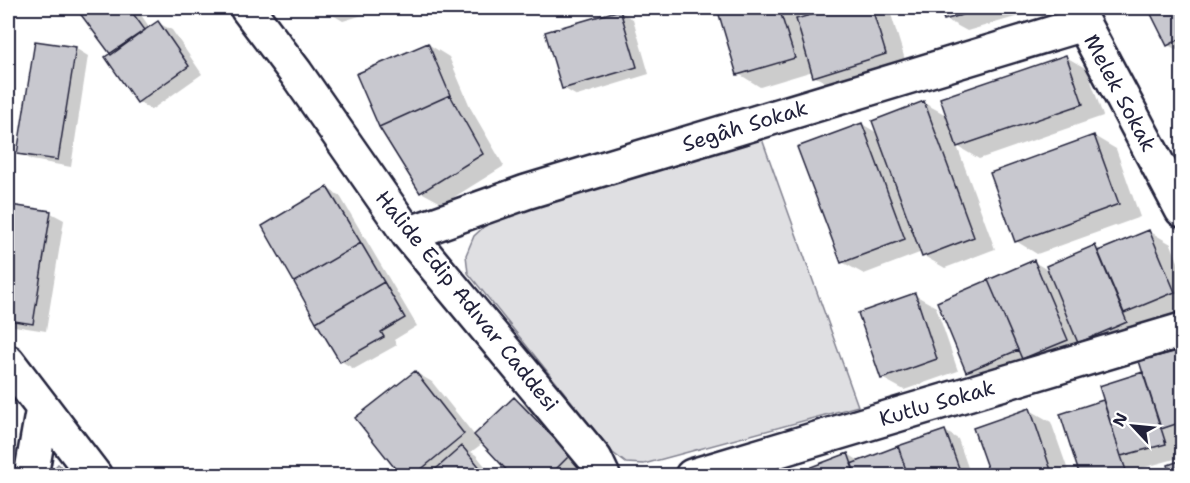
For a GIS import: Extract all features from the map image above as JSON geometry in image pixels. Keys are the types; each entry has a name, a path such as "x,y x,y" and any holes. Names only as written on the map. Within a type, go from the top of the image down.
{"street":[{"name":"Halide Edip Adıvar Caddesi","path":"247,8 296,73 408,234 595,459 603,476"},
{"name":"Segâh Sokak","path":"408,234 526,192 1079,16"},
{"name":"Melek Sokak","path":"1079,16 1182,210"},
{"name":"Kutlu Sokak","path":"692,476 1182,330"},
{"path":"8,362 95,476"},
{"path":"31,476 43,408"}],"shaded area":[{"path":"762,139 858,406 644,464 626,463 613,453 468,273 466,255 474,236 487,224 561,196"},
{"path":"58,464 70,475 47,476"}],"building":[{"path":"76,8 129,8 145,30 111,55"},
{"path":"717,8 779,8 795,58 737,75"},
{"path":"835,8 872,8 886,54 813,77 796,19"},
{"path":"940,8 986,8 944,20"},
{"path":"1148,8 1182,8 1182,38 1167,46"},
{"path":"620,10 637,67 562,89 545,32"},
{"path":"158,21 189,66 137,103 105,57"},
{"path":"35,41 76,47 58,160 17,154"},
{"path":"428,43 450,95 379,127 356,74"},
{"path":"1066,55 1083,104 957,147 940,98"},
{"path":"450,95 483,154 420,193 379,127"},
{"path":"924,101 974,237 922,257 872,121"},
{"path":"862,123 905,239 841,263 797,147"},
{"path":"1094,135 1119,204 1015,242 990,173"},
{"path":"327,187 361,243 294,282 262,226"},
{"path":"10,205 51,211 33,324 8,320"},
{"path":"1149,230 1175,292 1124,313 1098,251"},
{"path":"361,243 384,282 316,322 294,282"},
{"path":"1095,245 1127,322 1078,343 1046,266"},
{"path":"1034,260 1068,340 1022,359 988,280"},
{"path":"988,280 1018,350 966,372 937,302"},
{"path":"384,282 405,318 381,332 384,337 340,362 316,322"},
{"path":"915,293 937,359 881,379 858,313"},
{"path":"1182,350 1182,422 1161,429 1139,361"},
{"path":"415,371 464,434 413,476 401,476 355,418"},
{"path":"1143,372 1166,444 1121,456 1099,386"},
{"path":"514,397 570,455 549,476 512,476 474,435"},
{"path":"1103,400 1128,476 1080,476 1060,414"},
{"path":"1030,408 1053,476 990,476 973,428"},
{"path":"945,430 962,476 908,476 898,446"},
{"path":"462,446 487,476 428,476"},
{"path":"898,446 908,476 856,476 851,464"},
{"path":"848,453 856,476 814,476 811,467"},
{"path":"1182,460 1182,476 1171,476 1168,465"}]}
